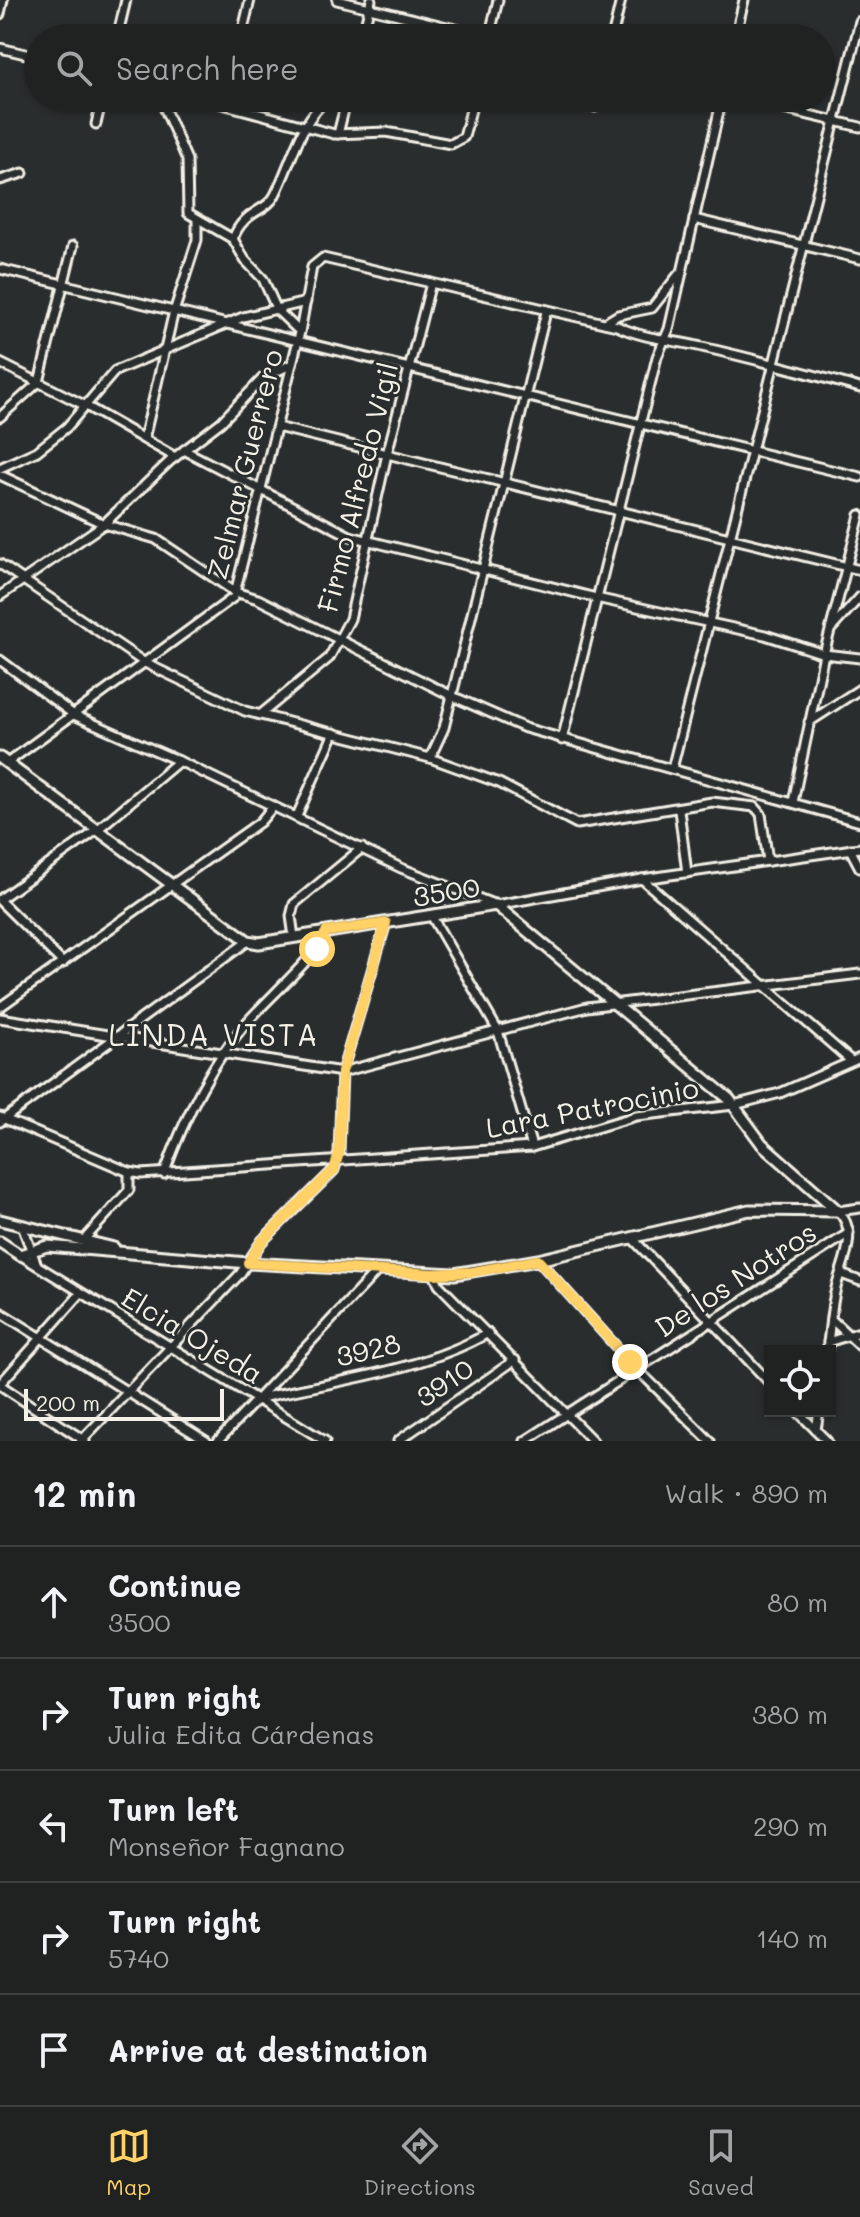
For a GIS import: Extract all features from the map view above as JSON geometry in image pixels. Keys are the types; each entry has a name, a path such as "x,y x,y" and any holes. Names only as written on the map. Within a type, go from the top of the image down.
{"street":[{"path":"0,14 3,0"},
{"path":"120,24 126,0"},
{"path":"244,24 250,0"},
{"path":"337,0 370,4 441,24"},
{"path":"493,24 498,0"},
{"path":"615,24 621,0"},
{"path":"738,24 744,0"},
{"path":"365,24 370,4"},
{"path":"672,769 777,364 860,21"},
{"path":"0,48 24,54"},
{"path":"96,124 99,112"},
{"path":"166,112 185,152 187,210 197,220 233,239 245,260 263,279 277,310 299,336"},
{"path":"261,112 338,134 386,132 438,142 461,141 470,112"},
{"path":"233,239 248,214 275,196 314,112"},
{"path":"338,134 344,112"},
{"path":"562,740 657,357 683,269 719,112"},
{"path":"800,112 860,127"},
{"path":"0,177 23,173"},
{"path":"694,219 860,259"},
{"path":"144,439 175,310 197,240 197,220"},
{"path":"0,417 39,382 73,246"},
{"name":"Zelmar Guerrero","path":"2,763 74,715 229,602 235,592 277,427 315,262 331,258 431,283"},
{"path":"0,269 230,323 299,336 409,368 860,477"},
{"path":"605,323 618,315 652,308 683,269"},
{"path":"431,283 546,312 605,323 643,337 665,338 777,364 860,388"},
{"name":"Firmo Alfredo Vigil","path":"260,715 329,658 350,619 366,540 431,283"},
{"path":"0,468 37,451 67,427 115,371 230,323 306,302"},
{"path":"430,758 440,741 452,696 546,312"},
{"path":"0,363 86,406 175,457"},
{"path":"0,596 104,524 175,457 221,422 263,378 292,364"},
{"path":"277,427 860,570"},
{"path":"184,450 366,540 596,598 765,635 824,654 860,658"},
{"path":"0,475 104,524 156,539 235,592 258,599 452,696 562,740 860,822"},
{"path":"793,802 824,654 860,515"},
{"path":"0,564 145,663 260,715 430,758 499,783 577,824 722,801 760,810 768,861"},
{"path":"830,630 860,597"},
{"path":"0,660 74,715 179,761 272,808 297,816 401,868 496,905 615,1002 734,1105 762,1144 848,1223 849,1233 828,1345"},
{"path":"809,722 860,689"},
{"path":"297,816 334,733"},
{"path":"63,963 0,900 97,830 179,761"},
{"path":"2,763 248,941 2,1119"},
{"path":"722,801 726,785"},
{"path":"0,1007 260,822 272,808"},
{"path":"679,810 687,873"},
{"path":"294,937 291,916 294,904 362,848"},
{"name":"3500","path":"248,941 259,943 642,879 860,848"},
{"path":"850,849 860,868"},
{"path":"642,879 850,1060"},
{"path":"431,915 498,1031 532,1147"},
{"path":"81,1293 0,1385 83,1440 248,1263 262,1241 334,1170 337,1163 342,1072 386,923"},
{"path":"164,1174 222,1054 273,992 317,949 326,932"},
{"path":"0,1018 342,1072 615,1002 860,974"},
{"name":"Lara Patrocinio","path":"2,1119 129,1172 164,1174 337,1163 532,1147 636,1116 734,1105 792,1090 850,1060 860,1058"},
{"path":"83,1241 129,1190 129,1172"},
{"path":"0,1242 20,1255 47,1246 248,1263 434,1274 472,1272 538,1260 749,1210 838,1211 860,1208"},
{"path":"0,1220 152,1255"},
{"path":"22,1226 38,1267"},
{"name":"De los Notros","path":"525,1441 709,1320 849,1233"},
{"path":"633,1239 764,1377"},
{"name":"Elcia Ojeda","path":"20,1255 325,1441"},
{"path":"538,1260 638,1369 710,1441"},
{"path":"218,1441 377,1271"},
{"path":"434,1274 439,1285 593,1441"},
{"path":"841,1274 860,1281"},
{"path":"0,1312 206,1441"},
{"path":"831,1319 860,1346"},
{"path":"828,1342 848,1333 860,1332"},
{"name":"3928","path":"256,1399 421,1359 462,1347 488,1333"},
{"name":"3910","path":"398,1441 515,1360"},
{"path":"803,1417 827,1441"},
{"path":"816,1430 818,1417"}],"district":[{"name":"LINDA VISTA","path":"214,1034"}],"route":[{"path":"317,949 326,932 386,923 342,1072 337,1163 334,1170 262,1241 248,1263 454,1274 538,1260 630,1362"}]}
